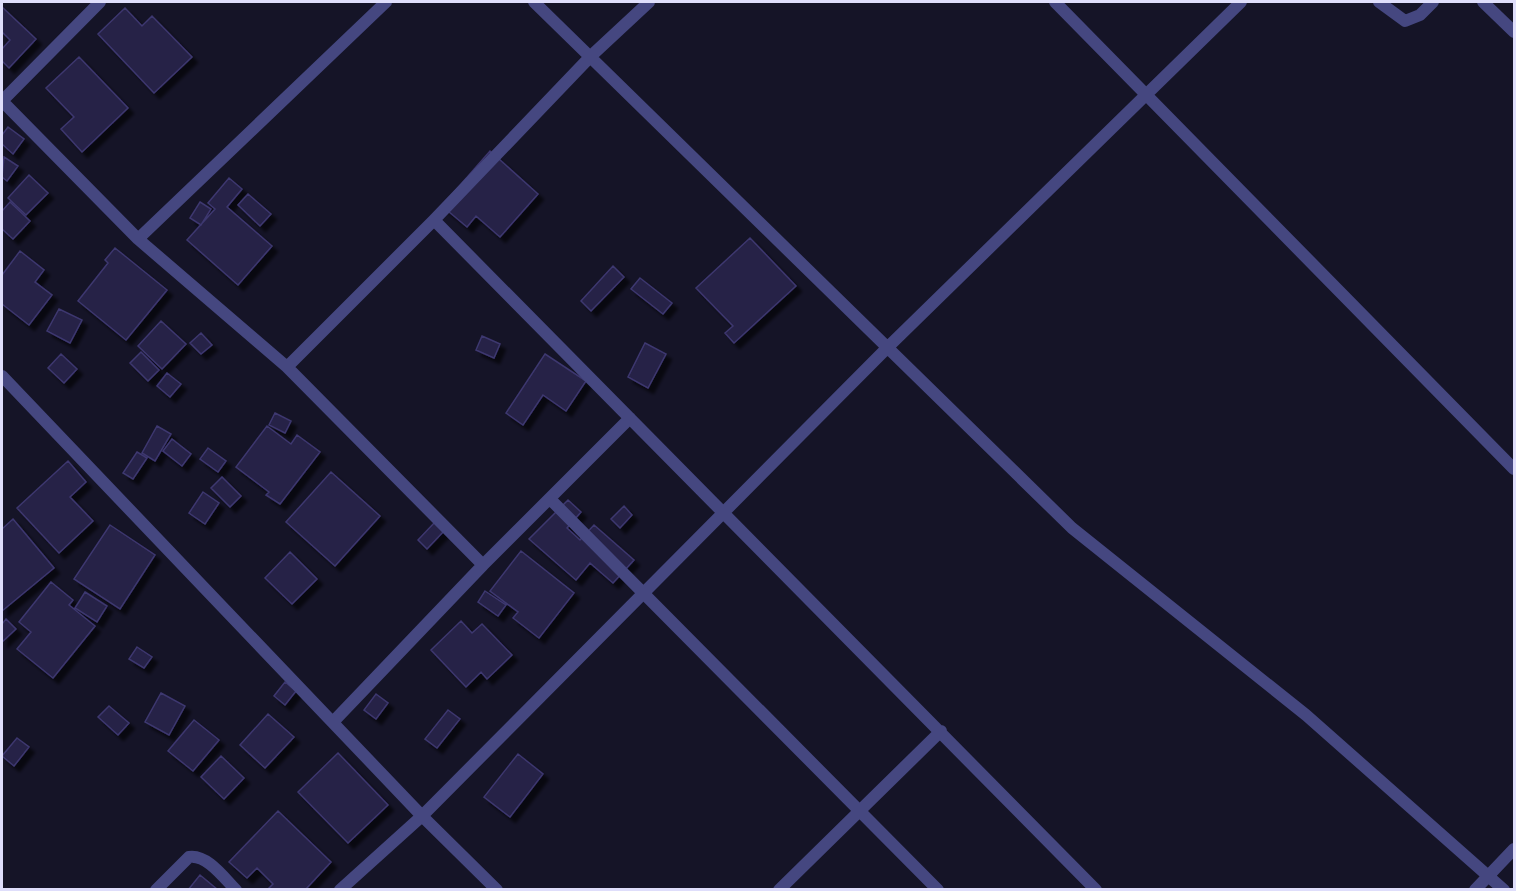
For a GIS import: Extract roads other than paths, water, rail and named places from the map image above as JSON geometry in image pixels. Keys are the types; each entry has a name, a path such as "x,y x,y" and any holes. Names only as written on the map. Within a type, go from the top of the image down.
{"street":[{"path":"100,2 2,101 138,239 287,367 483,565"},
{"path":"138,239 386,2"},
{"path":"534,2 889,346 1072,528 1306,715 1490,875 1504,890"},
{"path":"287,367 434,220 591,56 649,2"},
{"path":"1055,2 1515,469"},
{"path":"340,890 422,816 643,591 889,346 1241,2"},
{"path":"1379,2 1405,21 1420,15 1433,2"},
{"path":"1483,2 1515,32"},
{"path":"434,220 1096,890"},
{"path":"4,382 422,816 497,890"},
{"path":"333,722 483,565 630,418"},
{"path":"550,499 938,890"},
{"path":"778,890 941,731"},
{"path":"1475,890 1515,849"},
{"path":"156,890 189,857 195,856 203,858 236,890"}]}
